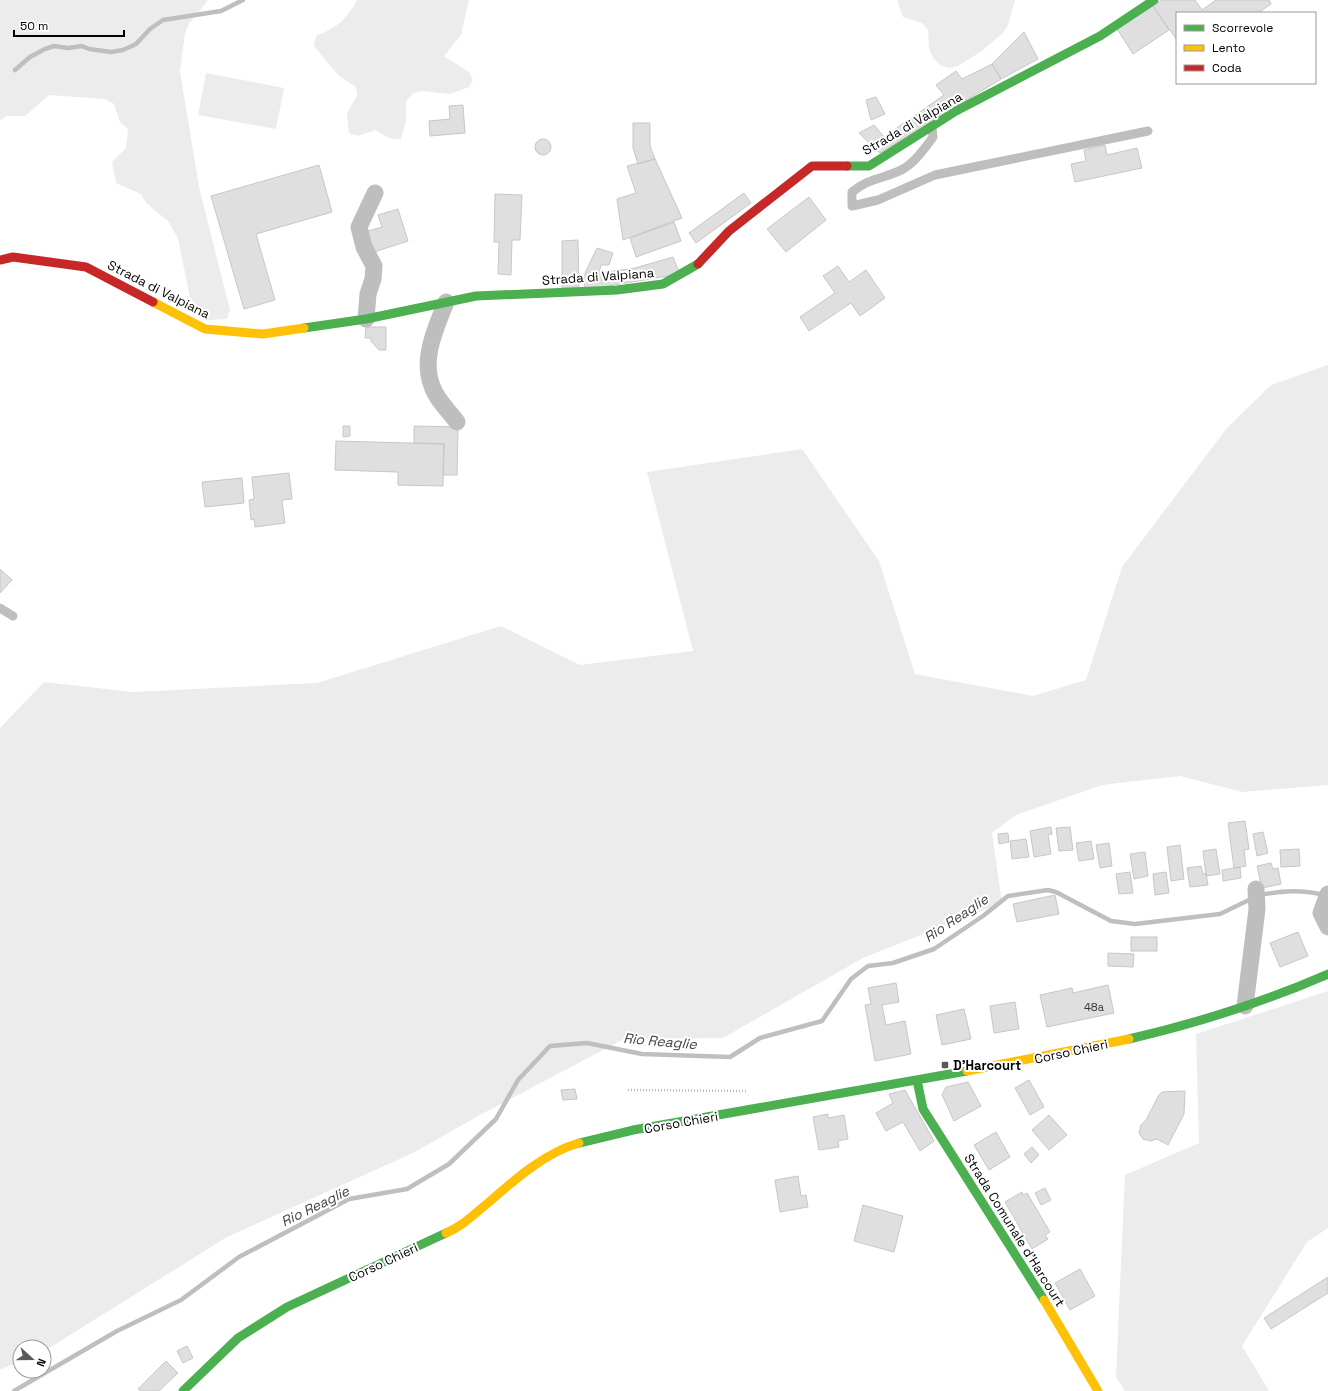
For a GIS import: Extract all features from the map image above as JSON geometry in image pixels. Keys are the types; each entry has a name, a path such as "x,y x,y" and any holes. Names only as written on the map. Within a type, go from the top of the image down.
{"street":[{"name":"Strada di Valpiana","path":"0,260 13,257 86,266 204,329 263,334 366,319 476,296 617,290 663,284 697,266 729,231 812,166 869,166 956,111 1100,36 1154,0"},
{"path":"366,319 368,294 373,279 374,266 364,247 359,227 375,193"},
{"path":"446,302 433,335 428,360 432,386 457,422"},
{"path":"1245,1006 1257,909 1256,889"},
{"path":"1325,900 1322,913 1328,927"},
{"name":"Corso Chieri","path":"183,1391 238,1338 287,1307 460,1226 521,1174 568,1146 633,1130 1079,1051 1206,1019 1300,988 1328,974"},
{"name":"Strada Comunale d'Harcourt","path":"917,1080 923,1109 1061,1326 1098,1391"}],"lane":[{"path":"932,126 933,137 924,150 904,169 863,183 852,192 852,206 878,200 935,175 1148,131"},
{"path":"0,608 13,616"}],"path":[{"path":"628,1090 748,1091"}],"shaded area":[{"path":"0,0 208,0 189,24 185,33 180,71 199,187 230,310 227,319 208,320 190,297 178,239 169,222 146,203 141,194 116,183 112,162 126,148 128,129 120,122 114,104 105,99 49,95 25,116 7,116 0,120"},
{"path":"357,0 469,0 461,35 444,56 469,72 473,80 469,87 450,94 421,91 412,94 406,102 406,121 401,139 391,139 375,130 358,136 349,133 347,113 357,96 356,87 339,76 314,46 316,36 330,30 345,18"},
{"path":"897,0 1015,0 1008,25 1003,33 982,51 958,66 949,68 940,65 933,58 929,49 928,30 922,23 903,17"},
{"path":"206,73 284,88 276,129 198,115"},
{"path":"1328,365 1328,785 1242,792 1180,776 1102,785 1016,815 992,833 1002,903 865,957 723,1038 624,1039 480,1115 413,1153 227,1237 52,1346 52,1339 12,1339 12,1365 0,1370 0,728 44,682 133,692 317,683 501,626 580,665 693,651 647,472 802,449 879,561 915,674 1033,696 1086,680 1122,567 1227,428 1271,385"},
{"path":"1328,991 1328,1228 1307,1242 1242,1346 1269,1391 1125,1391 1116,1377 1125,1175 1199,1143 1196,1034"}],"building":[{"path":"1162,0 1195,0 1202,10 1216,0 1269,0 1271,4 1259,12 1176,12 1176,39 1153,6"},
{"path":"1153,6 1169,30 1133,54 1117,29"},
{"path":"1024,32 1038,59 1001,79 992,64"},
{"path":"992,64 1001,79 880,153 859,133 874,125 884,137 944,95 936,85 956,71 962,79"},
{"path":"876,97 885,114 871,120 866,100"},
{"path":"463,105 465,133 430,136 429,121 450,119 449,106"},
{"path":"633,123 650,123 650,146 655,159 638,164 633,148"},
{"path":"543,139 550,144 551,147 546,154 543,155 536,150 535,147 540,140"},
{"path":"1105,145 1107,155 1137,148 1142,168 1075,182 1071,164 1086,161 1084,150"},
{"path":"655,159 682,218 623,240 617,199 636,193 627,166"},
{"path":"319,165 332,212 256,234 275,300 244,309 211,196"},
{"path":"744,193 751,203 696,243 689,233"},
{"path":"495,194 522,195 520,240 512,240 511,275 498,274 499,242 494,242"},
{"path":"809,197 826,220 786,252 767,229"},
{"path":"398,209 408,241 371,253 365,232 382,227 378,215"},
{"path":"674,222 681,241 636,257 630,238"},
{"path":"578,240 579,287 562,288 562,241"},
{"path":"597,248 613,253 609,265 601,265 599,273 635,268 673,257 680,274 584,290 585,273"},
{"path":"838,266 849,282 866,270 885,298 860,316 851,303 809,331 800,317 835,293 823,276"},
{"path":"366,327 386,327 386,350 379,350 371,341 371,338 365,338"},
{"path":"343,426 350,426 350,436 343,437"},
{"path":"414,426 458,427 457,475 443,475 444,444 414,443"},
{"path":"336,441 444,444 443,486 398,485 398,472 335,470"},
{"path":"289,473 292,499 282,500 285,523 255,527 254,519 251,520 249,500 254,499 252,477"},
{"path":"242,478 244,503 205,507 202,482"},
{"path":"0,569 12,580 0,593"},
{"path":"1245,821 1249,849 1244,850 1246,866 1234,868 1228,823"},
{"path":"1051,827 1052,834 1048,835 1051,854 1034,857 1030,831"},
{"path":"1070,827 1073,850 1059,851 1056,828"},
{"path":"1263,832 1268,853 1257,856 1253,834"},
{"path":"1008,833 1009,842 999,844 998,834"},
{"path":"1026,839 1029,857 1012,859 1010,841"},
{"path":"1091,841 1094,859 1079,861 1076,843"},
{"path":"1109,843 1112,866 1100,868 1096,845"},
{"path":"1180,845 1184,879 1171,881 1167,847"},
{"path":"1216,849 1220,874 1206,876 1203,851"},
{"path":"1299,849 1300,866 1281,867 1280,850"},
{"path":"1145,852 1148,876 1134,879 1130,854"},
{"path":"1271,863 1273,869 1278,868 1281,884 1262,888 1257,866"},
{"path":"1201,866 1203,874 1206,873 1208,885 1190,887 1187,868"},
{"path":"1240,867 1241,878 1223,881 1222,870"},
{"path":"1130,872 1133,893 1119,894 1116,874"},
{"path":"1166,872 1169,893 1155,895 1153,874"},
{"path":"1055,895 1059,914 1017,922 1013,904"},
{"path":"1298,932 1308,956 1280,967 1270,943"},
{"path":"1131,937 1157,937 1157,951 1131,951"},
{"path":"1108,953 1134,954 1133,967 1108,966"},
{"path":"896,983 899,1002 882,1005 886,1025 905,1021 911,1054 875,1061 865,1005 871,1004 868,988"},
{"path":"1108,985 1114,1013 1047,1027 1040,995 1072,988 1073,993"},
{"path":"1015,1002 1019,1029 994,1033 990,1006"},
{"path":"964,1009 971,1039 942,1045 936,1015"},
{"path":"1029,1080 1044,1107 1030,1115 1015,1088"},
{"path":"968,1082 981,1106 954,1121 942,1095 946,1087"},
{"path":"575,1089 577,1099 563,1100 561,1090"},
{"path":"905,1090 934,1141 920,1151 903,1122 886,1131 876,1113 893,1103 889,1094"},
{"path":"1185,1091 1184,1114 1168,1145 1157,1139 1151,1141 1143,1139 1139,1133 1141,1125 1146,1120 1159,1095 1162,1092"},
{"path":"828,1114 828,1118 844,1115 848,1139 838,1141 839,1147 819,1150 813,1117"},
{"path":"1049,1115 1067,1135 1049,1150 1032,1130"},
{"path":"996,1132 1010,1157 989,1170 974,1145"},
{"path":"1032,1147 1039,1155 1031,1163 1024,1154"},
{"path":"798,1176 801,1196 806,1195 808,1207 780,1212 775,1180"},
{"path":"1045,1188 1051,1200 1041,1205 1035,1193"},
{"path":"1022,1192 1023,1195 1027,1193 1050,1232 1045,1235 1048,1239 1032,1249 1005,1202"},
{"path":"863,1205 903,1216 894,1252 854,1241"},
{"path":"1080,1269 1095,1296 1070,1310 1055,1283"},
{"path":"1328,1277 1328,1293 1271,1329 1264,1318"},
{"path":"187,1346 193,1358 183,1363 177,1351"},
{"path":"166,1361 178,1373 159,1391 141,1391 138,1389"}],"waterway":[{"path":"15,70 30,57 54,46 68,48 82,46 89,49 111,52 123,50 136,44 150,29 163,20 221,11 243,0"},
{"name":"Rio Reaglie","path":"14,1391 117,1331 181,1300 239,1257 349,1199 407,1189 449,1164 496,1119 518,1080 550,1046 587,1043 642,1054 730,1057 760,1038 822,1021 851,979 868,966 893,963 934,949 983,916 1008,896 1048,890 1056,892 1111,921 1135,924 1220,914 1253,898"},
{"name":"Rio Reaglie","path":"1260,895 1292,891 1324,895"}],"traffic: fast":[{"path":"847,166 869,166 956,111 1100,36 1154,0"},
{"path":"304,328 366,319 476,296 617,290 663,284 698,264"},
{"path":"1129,1039 1180,1026 1255,1003 1328,974"},
{"path":"579,1143 633,1130 967,1071"},
{"path":"917,1080 923,1109 1044,1300"},
{"path":"183,1391 238,1338 287,1307 446,1233"}],"traffic: slow":[{"path":"153,302 205,329 263,334 304,328"},
{"path":"967,1071 1129,1039"},
{"path":"446,1233 468,1220 531,1168 555,1153 579,1143"},
{"path":"1044,1300 1098,1391"}],"traffic: jam":[{"path":"698,264 729,231 812,166 847,166"},
{"path":"0,260 13,257 86,267 153,302"}],"place":[{"name":"D'Harcourt","path":"945,1065"}]}
